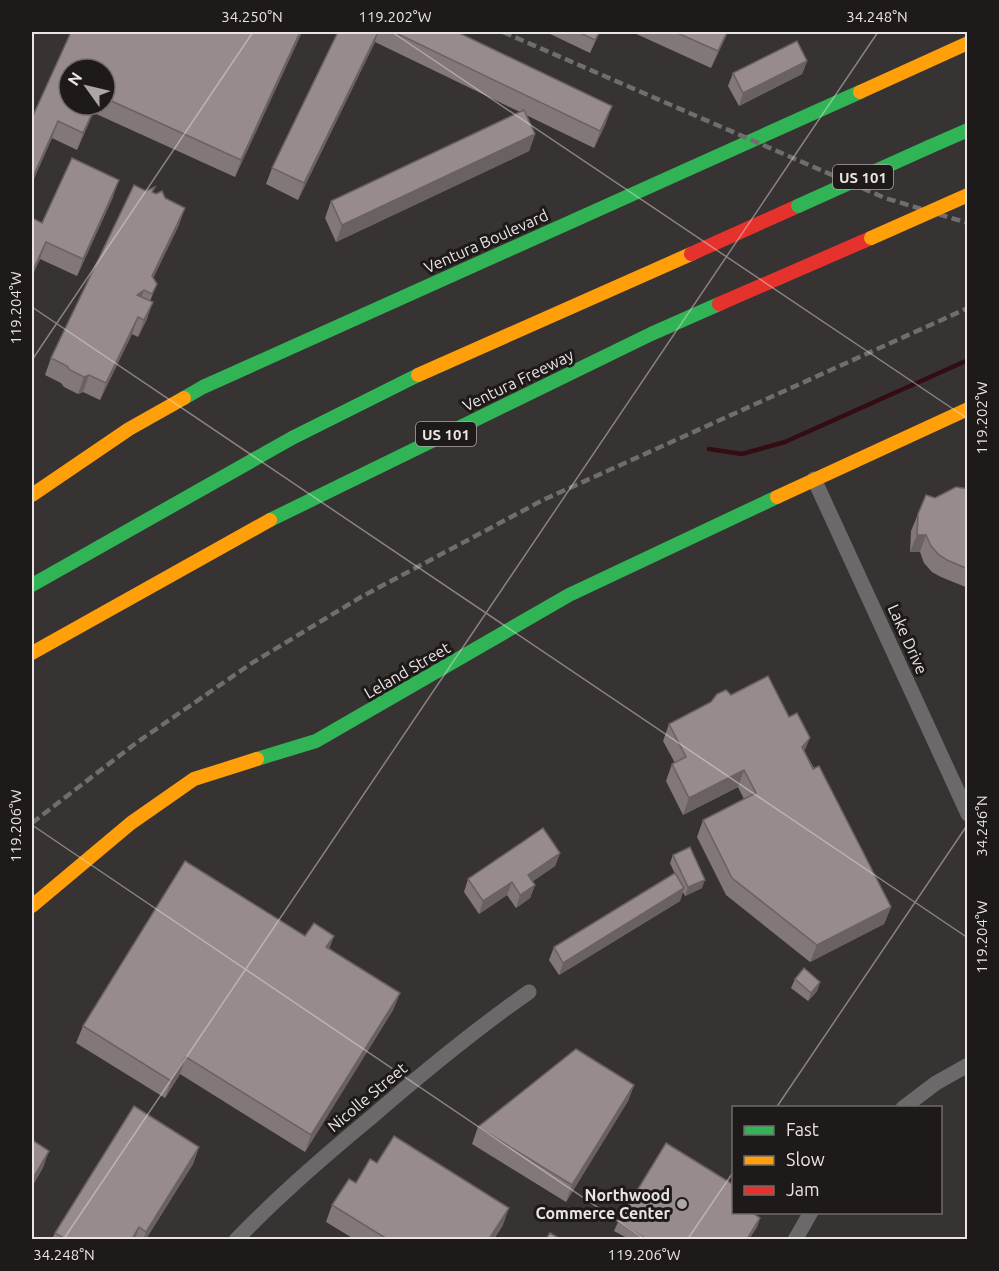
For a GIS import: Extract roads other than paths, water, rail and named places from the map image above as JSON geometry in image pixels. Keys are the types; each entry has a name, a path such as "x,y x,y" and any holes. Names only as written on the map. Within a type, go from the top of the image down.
{"main road":[{"name":"Ventura Boulevard","path":"32,495 129,429 202,387 968,43"},
{"name":"US 101","path":"32,585 292,438 409,379 968,130"},
{"name":"Ventura Freeway","path":"32,653 293,507 651,334 968,195"},
{"name":"Leland Street","path":"32,906 131,823 194,779 316,741 569,595 968,409"}],"street":[{"name":"Lake Drive","path":"814,479 968,814"},
{"name":"Nicolle Street","path":"236,1239 284,1191 418,1077 478,1028 530,992"},
{"path":"904,1106 936,1083 968,1065"},
{"path":"795,1239 810,1214"}],"waterway":[{"path":"709,449 742,454 785,442 968,360"}],"railway":[{"path":"503,32 885,198 968,223"},
{"path":"32,823 136,743 252,663 361,597 543,500 968,308"}],"place":[{"name":"Northwood Commerce Center","path":"682,1204"}]}
